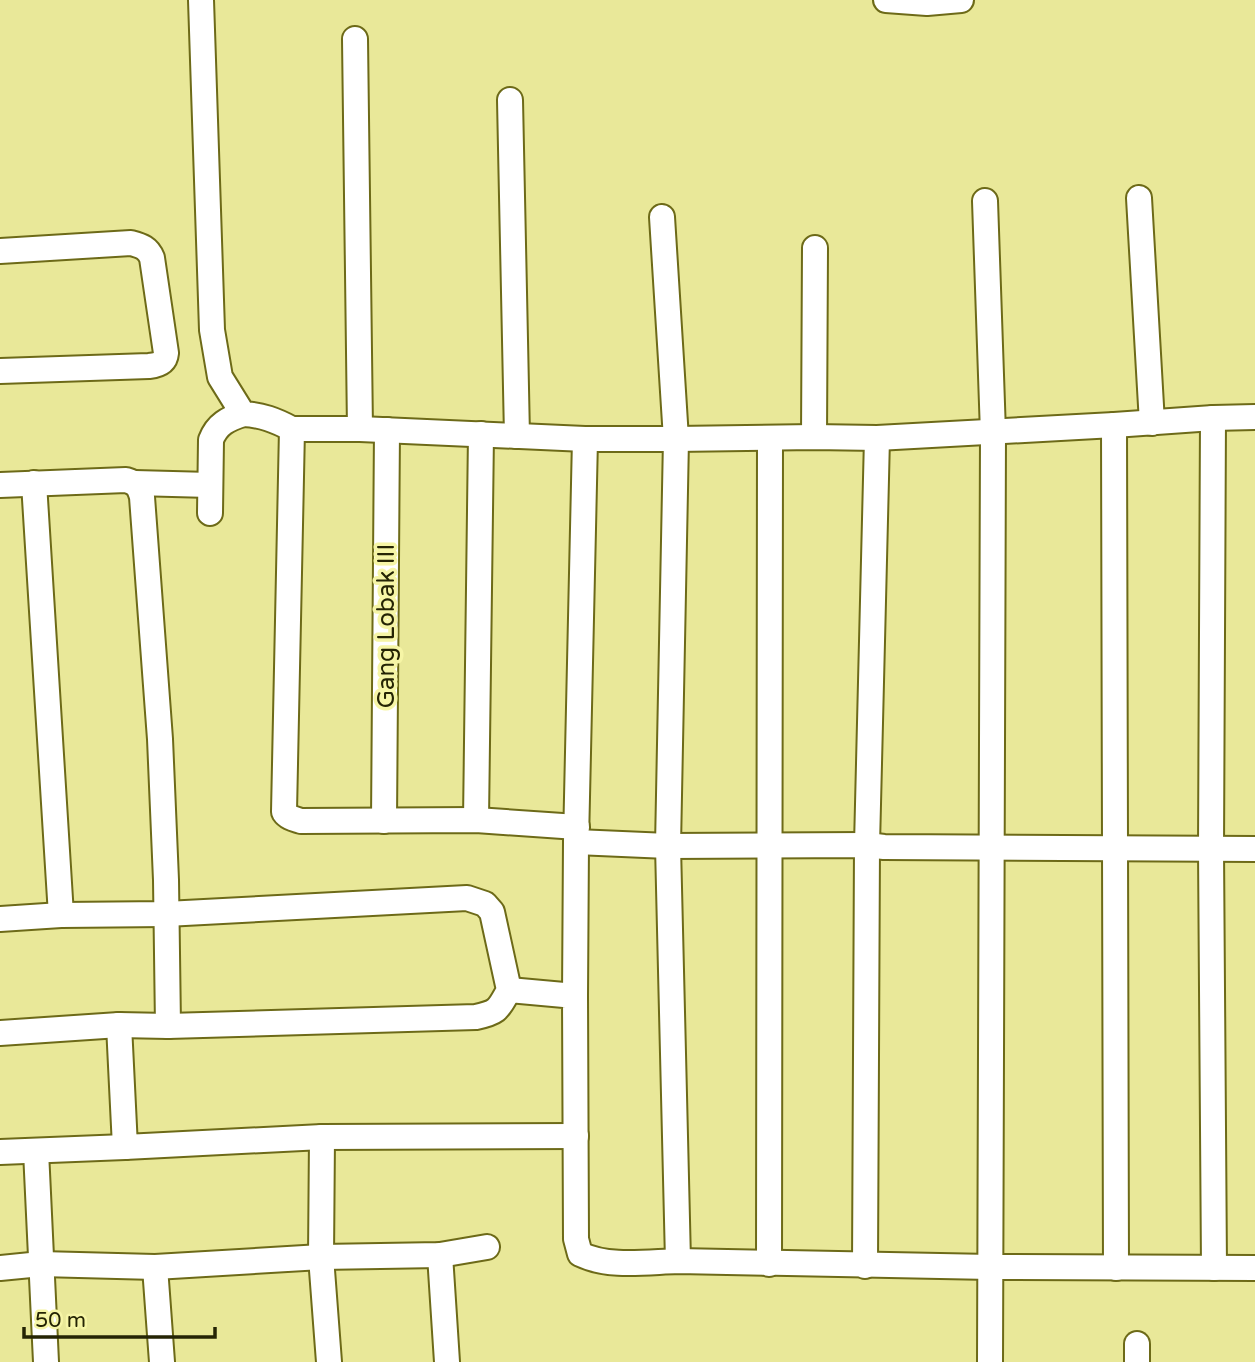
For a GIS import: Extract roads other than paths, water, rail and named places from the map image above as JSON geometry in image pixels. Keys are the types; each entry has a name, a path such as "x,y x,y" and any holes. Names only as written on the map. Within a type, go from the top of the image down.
{"street":[{"path":"201,0 212,330 220,377 243,414"},
{"path":"887,0 927,3 961,0"},
{"path":"355,39 360,429"},
{"path":"510,100 517,436"},
{"path":"1139,198 1152,423"},
{"path":"985,201 993,433 990,1362"},
{"path":"662,217 676,439 668,846 678,1261"},
{"path":"0,251 131,243 149,250 166,353 162,362 149,366 0,371"},
{"path":"814,437 815,248"},
{"path":"210,513 211,440 215,430 226,420 243,414 261,415 292,429 360,429 585,439 877,439 1255,416"},
{"path":"1213,418 1211,849 1214,1268"},
{"path":"1114,425 1116,1268"},
{"path":"292,429 285,812 289,817 301,821 476,820 668,846 1255,849"},
{"name":"Gang Lobak III","path":"384,821 387,430"},
{"path":"476,820 481,435"},
{"path":"769,1264 770,438"},
{"path":"585,439 575,996 576,1239 580,1254 593,1260 632,1263 678,1261 865,1266 991,1279 1116,1268 1255,1268"},
{"path":"865,1266 867,845 877,439"},
{"path":"0,485 126,480 135,483 210,485"},
{"path":"34,483 61,915"},
{"path":"135,483 142,496 160,739 168,1026"},
{"path":"0,919 61,915 166,914 467,898 485,905 492,912 509,990 494,1012 476,1017 119,1025 0,1033"},
{"path":"509,990 575,996"},
{"path":"119,1025 125,1147"},
{"path":"0,1152 322,1136 576,1136"},
{"path":"322,1136 321,1257 329,1362"},
{"path":"36,1151 46,1362"},
{"path":"0,1268 41,1264 155,1267 321,1257 440,1255 486,1247"},
{"path":"440,1255 447,1362"},
{"path":"155,1267 162,1362"}]}
